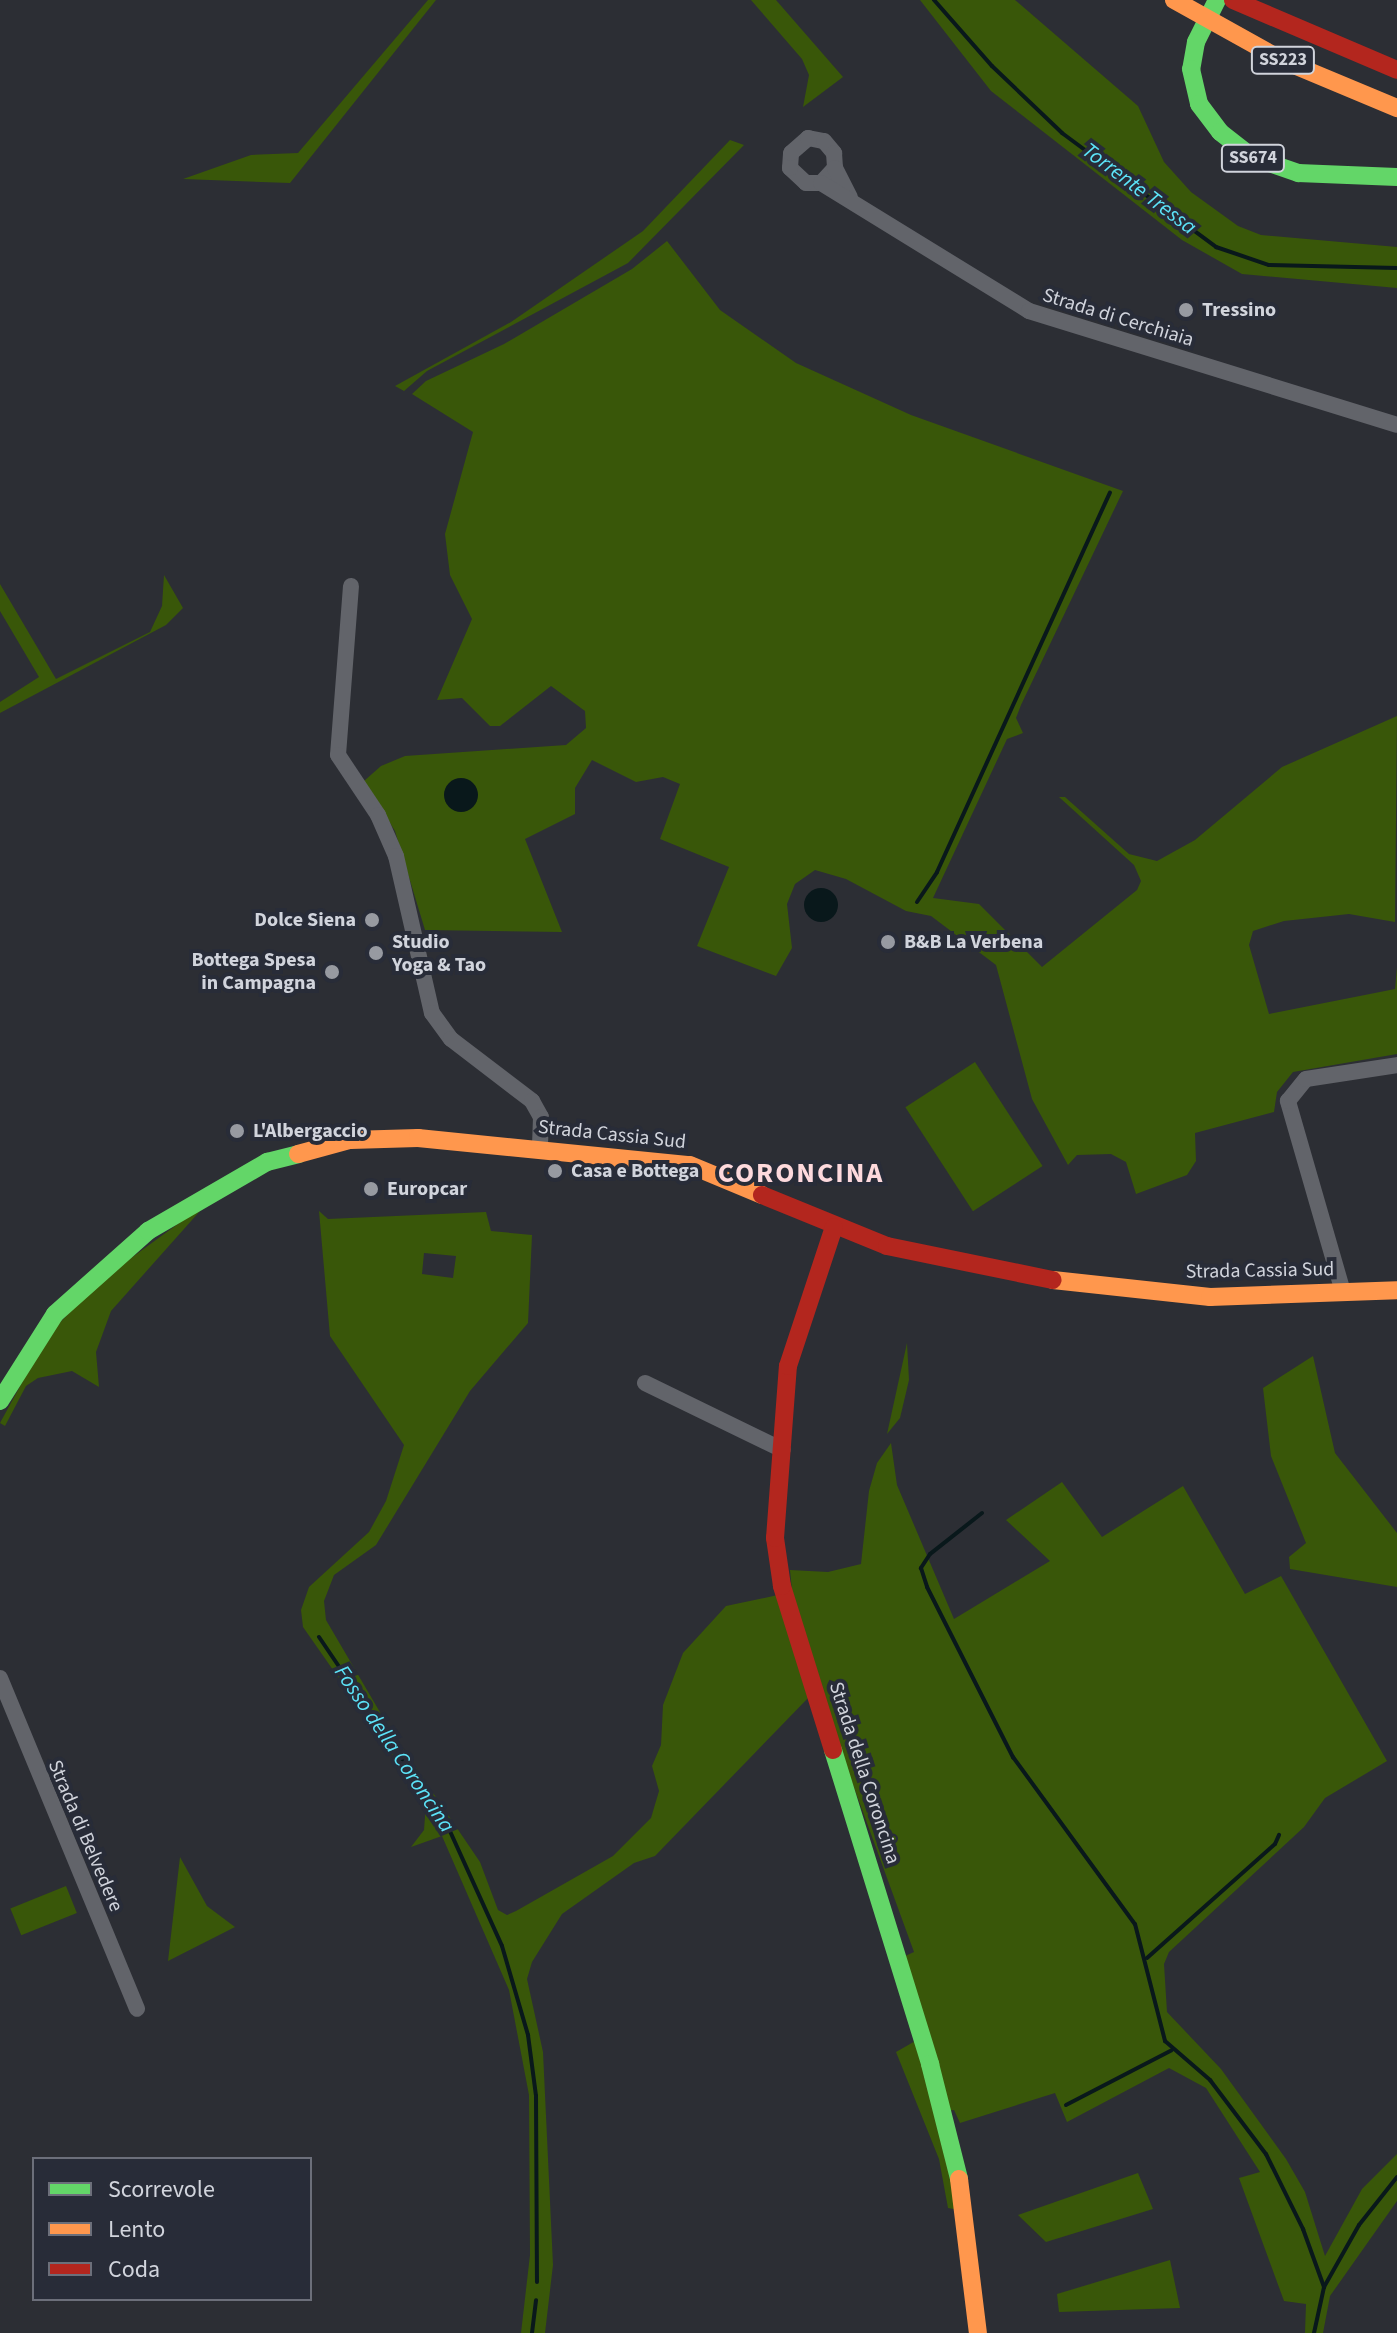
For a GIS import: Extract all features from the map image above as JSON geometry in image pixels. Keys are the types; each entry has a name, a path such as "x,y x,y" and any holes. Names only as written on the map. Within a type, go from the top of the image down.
{"main road":[{"name":"SS223","path":"1174,0 1282,60 1397,108"},
{"path":"1196,0 1279,45 1397,94"},
{"name":"SS674","path":"1217,0 1199,36 1191,69 1196,96 1211,122 1241,150 1310,175 1397,177"},
{"name":"SS223","path":"1233,0 1396,69"},
{"name":"Strada Cassia Sud","path":"0,1401 44,1327 94,1273 176,1213 267,1162 316,1145 361,1139 540,1149 707,1168 834,1227 924,1257 1062,1282 1210,1297 1397,1290"},
{"name":"Strada della Coroncina","path":"834,1227 788,1366 775,1538 782,1586 934,2079 958,2170 978,2333"}],"street":[{"name":"Strada di Cerchiaia","path":"851,199 835,168 834,153 824,141 808,138 795,146 789,161 794,175 806,183 821,183 851,199 1037,315 1397,425"},
{"path":"821,183 835,168"},
{"path":"351,586 338,755 392,843 410,901 422,982 432,1013 451,1039 532,1101 541,1117 540,1149"},
{"path":"1343,1292 1288,1101 1306,1079 1397,1065"},
{"path":"645,1383 783,1450"},
{"name":"Strada di Belvedere","path":"0,1678 137,2009"}],"green space":[{"path":"428,0 436,0 290,183 183,179 251,155 298,153"},
{"path":"751,0 776,0 843,77 803,107 809,75 802,59"},
{"path":"920,0 1015,0 1138,106 1164,162 1191,192 1238,226 1261,235 1397,247 1397,288 1242,274 1182,240 991,91"},
{"path":"730,140 744,145 628,263 427,371 404,391 395,386 511,322 643,231"},
{"path":"667,241 720,310 796,363 911,415 1123,491 1021,705 1016,718 1023,733 1007,739 933,898 979,904 1042,967 1137,890 1141,881 1134,865 1059,797 1065,797 1129,854 1157,861 1195,840 1282,767 1397,716 1395,922 1349,914 1284,921 1253,931 1249,945 1269,1014 1395,989 1397,967 1397,1054 1293,1072 1277,1092 1274,1112 1195,1133 1196,1161 1187,1175 1136,1194 1126,1162 1111,1154 1077,1155 1068,1165 1032,1099 996,965 931,916 906,911 846,879 815,870 795,884 787,904 792,948 776,976 697,946 729,867 660,839 680,784 663,777 636,782 592,760 575,788 575,814 525,839 562,932 425,930 395,831 364,781 381,766 405,756 566,745 586,728 585,711 551,686 500,726 490,726 462,698 437,700 472,619 450,575 445,534 473,432 412,394 426,381 504,344 632,269"},
{"path":"164,575 183,608 166,625 0,713 0,702 39,677 0,611 0,584 56,679 150,632 162,606"},
{"path":"975,1062 1043,1166 973,1211 905,1107"},
{"path":"208,1202 111,1311 96,1352 99,1387 72,1371 38,1378 26,1386 5,1426 0,1423 48,1335 101,1280"},
{"path":"319,1211 328,1219 486,1212 491,1231 532,1235 528,1323 470,1391 376,1545 334,1575 324,1601 326,1620 391,1731 480,1862 498,1910 507,1915 516,1911 613,1856 651,1818 659,1791 652,1766 661,1745 663,1705 683,1653 726,1606 778,1595 810,1696 655,1856 634,1863 562,1914 532,1962 527,1979 543,2052 553,2265 545,2333 521,2333 530,2255 529,2095 509,1990 442,1836 411,1847 424,1830 426,1803 303,1627 301,1610 309,1587 369,1532 386,1501 404,1445 330,1336","holes":["424,1253 456,1256 453,1278 422,1274"]},
{"path":"907,1343 909,1380 900,1418 887,1434"},
{"path":"1313,1356 1335,1453 1397,1533 1397,1587 1290,1569 1289,1557 1306,1543 1271,1456 1263,1388"},
{"path":"891,1443 897,1485 954,1619 1050,1561 1006,1520 1062,1482 1102,1537 1183,1486 1245,1594 1281,1576 1387,1761 1325,1798 1304,1827 1169,1952 1164,1964 1167,2012 1221,2069 1286,2159 1305,2192 1325,2256 1362,2189 1397,2154 1397,2201 1330,2296 1323,2333 1305,2333 1306,2304 1284,2301 1239,2178 1260,2172 1206,2088 1169,2068 1067,2122 1055,2093 960,2123 954,2110 948,2111 905,1956 914,1952 836,1738 792,1591 790,1570 828,1572 861,1564 869,1491 877,1463"},
{"path":"180,1857 207,1906 235,1927 168,1961"},
{"path":"66,1886 77,1913 21,1935 10,1908"},
{"path":"917,2040 959,2210 948,2208 939,2159 896,2052"},
{"path":"1138,2173 1153,2209 1046,2242 1018,2215"},
{"path":"1170,2260 1180,2308 1059,2312 1057,2294"}],"shaded area":[{"path":"461,778 473,783 478,795 473,807 461,812 449,807 444,795 449,783"},
{"path":"821,888 833,893 838,905 833,917 821,922 809,917 804,905 809,893"}],"waterway":[{"name":"Torrente Tressa","path":"934,0 992,66 1062,133 1216,247 1269,265 1397,268"},
{"path":"917,902 937,872 1110,493"},
{"path":"982,1513 930,1554 921,1568 927,1587 1013,1757 1135,1924 1165,2041 1210,2080 1266,2154 1303,2229 1324,2287"},
{"name":"Fosso della Coroncina","path":"319,1637 449,1829 502,1946 528,2035 536,2096 537,2282"},
{"path":"1147,1958 1275,1844 1279,1835"},
{"path":"1066,2105 1172,2050"},
{"path":"1314,2333 1324,2287 1359,2225 1397,2177"},
{"name":"Fosso della Coroncina","path":"532,2333 536,2300"}],"traffic: fast":[{"path":"1217,0 1196,42 1191,69 1199,104 1220,132 1252,157 1298,173 1397,177"},
{"path":"0,1401 55,1314 148,1231 267,1162 298,1154"},
{"path":"833,1750 930,2064 959,2179"}],"traffic: slow":[{"path":"1174,0 1282,60 1397,108"},
{"path":"298,1154 350,1140 418,1138 690,1165 762,1195"},
{"path":"1053,1280 1210,1297 1397,1290"},
{"path":"959,2179 978,2333"}],"traffic: jam":[{"path":"1233,0 1397,70"},
{"path":"762,1195 887,1246 1053,1280"},
{"path":"833,1750 782,1586 775,1538 788,1366 834,1227"}],"place":[{"name":"Tressino","path":"1186,310"},
{"name":"Dolce Siena","path":"372,920"},
{"name":"B&B La Verbena","path":"888,942"},
{"name":"Studio Yoga & Tao","path":"376,953"},
{"name":"Bottega Spesa in Campagna","path":"332,972"},
{"name":"L'Albergaccio","path":"237,1131"},
{"name":"Casa e Bottega","path":"555,1171"},
{"name":"Europcar","path":"371,1189"}],"district":[{"name":"CORONCINA","path":"801,1173"}]}
